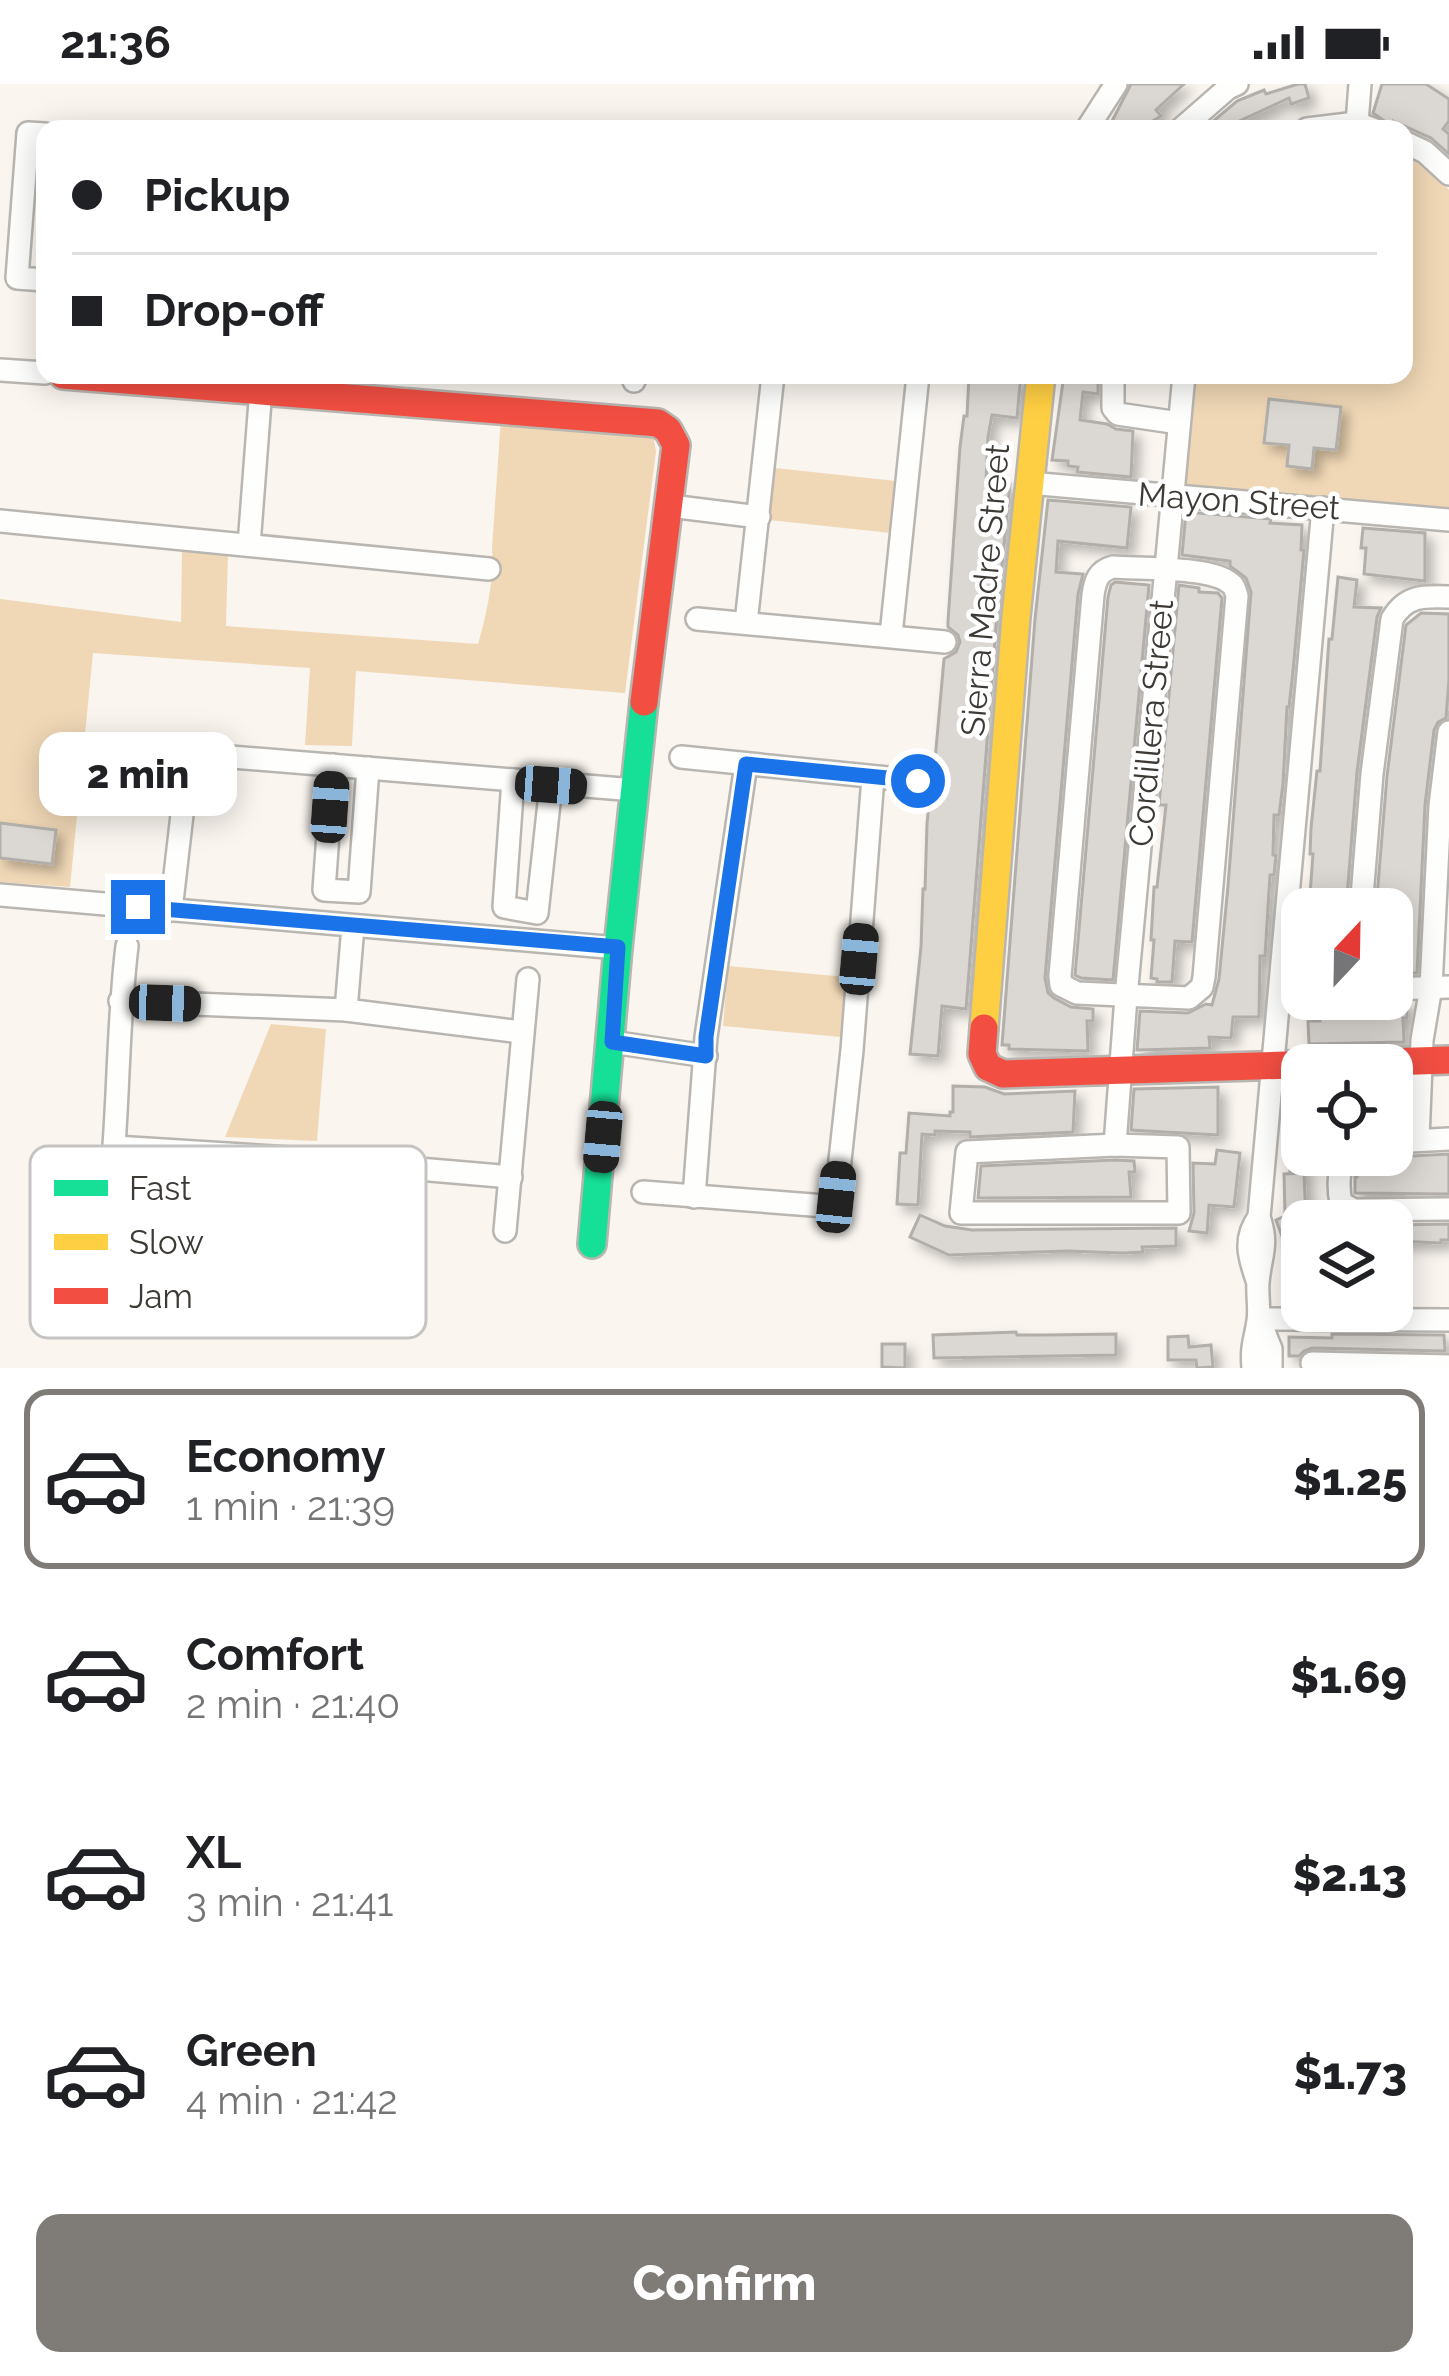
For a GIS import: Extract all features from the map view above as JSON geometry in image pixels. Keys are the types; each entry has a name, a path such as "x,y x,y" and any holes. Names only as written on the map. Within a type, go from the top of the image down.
{"street":[{"path":"1191,120 1237,84"},
{"path":"1360,84 1364,120"},
{"path":"1092,120 1109,86"},
{"path":"36,133 28,133 17,278 36,279"},
{"path":"1413,146 1449,175"},
{"path":"0,370 36,373"},
{"path":"249,545 262,384"},
{"path":"272,384 658,423 676,445 646,679 592,1244"},
{"path":"746,623 772,384"},
{"path":"890,635 917,384"},
{"name":"Sierra Madre Street","path":"1040,384 1016,616 982,1054 988,1067 1003,1073 1120,1072 1435,1060"},
{"path":"1113,384 1113,408 1118,414 1179,423"},
{"name":"Cordillera Street","path":"1115,1144 1183,384"},
{"name":"Mayon Street","path":"1030,483 1449,520"},
{"path":"670,506 759,517"},
{"path":"1262,1359 1258,1281 1264,1231 1259,1217 1323,508"},
{"path":"0,521 489,569"},
{"path":"1113,567 1205,573 1233,585 1237,596 1204,977 1202,987 1189,998 1126,997 1068,990 1060,976 1093,595 1098,577 1113,567"},
{"path":"1362,888 1392,619 1400,604 1420,596 1449,597"},
{"path":"697,619 945,642"},
{"path":"1418,1139 1435,1060 1440,806 1449,732"},
{"path":"85,745 635,790"},
{"path":"171,910 189,754"},
{"path":"681,757 918,781"},
{"path":"694,1197 706,1037 746,764"},
{"path":"333,765 324,890 359,892 368,768"},
{"path":"643,1192 825,1206 836,1197 873,777"},
{"path":"513,780 504,907 537,913 551,785"},
{"path":"0,895 618,947"},
{"path":"346,1010 353,926"},
{"path":"116,1146 120,1000 127,946"},
{"path":"505,1231 528,979"},
{"path":"120,1000 346,1010 521,1032"},
{"path":"612,1042 706,1056"},
{"path":"1413,1140 1449,1138"},
{"path":"1115,1144 1178,1147 1179,1214 962,1213 967,1152 1115,1144"},
{"path":"426,1170 511,1177"},
{"path":"1340,1176 1341,1203 1354,1210 1449,1209"},
{"path":"1259,1319 1449,1320"},
{"path":"1312,1363 1449,1366"}],"shaded area":[{"path":"1413,157 1424,162 1449,190 1449,513 1177,489 1187,384 1413,384"},
{"path":"501,418 653,436 656,451 625,693 356,671 352,746 305,745 310,668 93,653 70,887 0,882 0,599 181,622 182,547 228,551 226,626 478,644 491,584"},
{"path":"775,468 896,481 891,533 769,520"},
{"path":"728,966 846,977 841,1037 723,1026"},
{"path":"271,1024 326,1029 317,1141 225,1137"}],"building":[{"path":"1131,84 1184,84 1156,110 1161,116 1154,120 1113,120"},
{"path":"1305,84 1309,98 1291,104 1289,98 1241,120 1215,120 1237,101 1264,90 1266,94"},
{"path":"1382,84 1426,84 1449,99 1449,121 1443,129 1449,134 1449,154 1413,130 1413,120 1384,120 1373,113"},
{"path":"969,384 1020,384 1017,418 992,415 988,437 986,482 1010,484 966,1009 942,1006 938,1056 910,1054 944,659 956,652 960,642 948,621 960,447"},
{"path":"1063,384 1098,384 1098,394 1083,392 1080,420 1133,431 1131,477 1077,472 1078,467 1068,466 1068,461 1052,460"},
{"path":"1269,399 1341,407 1336,450 1314,448 1312,469 1287,466 1289,445 1264,443"},
{"path":"1048,500 1131,507 1127,548 1058,541 1056,572 1083,574 1045,978 1054,998 1071,1007 1093,1009 1093,1021 1087,1021 1088,1051 1002,1045"},
{"path":"1186,512 1302,525 1304,550 1283,784 1279,815 1274,815 1276,855 1274,875 1270,875 1265,956 1260,956 1259,1017 1233,1017 1231,1038 1209,1037 1210,1048 1137,1050 1140,1011 1188,1013 1212,1005 1228,886 1251,592 1246,578 1230,561 1182,555"},
{"path":"1363,528 1425,533 1425,581 1364,574"},
{"path":"1338,577 1357,580 1354,607 1381,608 1357,772 1348,888 1311,888 1311,828"},
{"path":"1115,582 1149,585 1113,980 1075,975 1108,597"},
{"path":"1179,585 1218,593 1222,598 1192,942 1175,941 1172,982 1157,982 1151,978 1151,940 1166,805 1159,805"},
{"path":"1421,613 1449,614 1446,718 1434,730 1425,805 1417,973 1413,973 1413,888 1378,888 1406,625"},
{"path":"0,823 56,830 52,864 0,858"},
{"path":"1403,1020 1404,1042 1309,1044 1308,1021"},
{"path":"953,1086 985,1087 1004,1094 1075,1091 1073,1132 970,1137 970,1132 922,1134 918,1205 897,1204 900,1153 906,1153 909,1113 950,1116"},
{"path":"1218,1087 1218,1135 1131,1130 1134,1089"},
{"path":"1217,1150 1240,1153 1234,1207 1209,1205 1207,1233 1189,1231 1194,1213 1193,1163 1215,1164"},
{"path":"1449,1154 1449,1194 1355,1193 1357,1176 1413,1176 1413,1156"},
{"path":"1134,1161 1135,1172 1129,1172 1131,1197 978,1198 981,1166"},
{"path":"1284,1176 1304,1176 1305,1200 1285,1200"},
{"path":"920,1215 945,1226 972,1230 1176,1228 1176,1246 1123,1253 949,1255 910,1237"},
{"path":"1449,1224 1449,1240 1413,1242 1413,1225"},
{"path":"1116,1334 1116,1355 934,1358 933,1335"},
{"path":"1332,1334 1444,1335 1445,1351 1312,1348 1289,1356 1289,1337 1332,1338"},
{"path":"1188,1336 1189,1347 1211,1345 1213,1367 1197,1368 1196,1360 1168,1360 1168,1337"},
{"path":"882,1344 905,1344 905,1368 882,1367"}],"traffic: fast":[{"path":"592,1244 644,702"}],"traffic: slow":[{"path":"984,1028 1016,617 1040,384"}],"traffic: jam":[{"path":"175,384 658,423 676,445 644,702"},
{"path":"984,1028 982,1054 988,1067 1003,1074 1449,1060"}],"route":[{"path":"138,907 618,947 612,1042 706,1056 746,764 918,781"}]}
